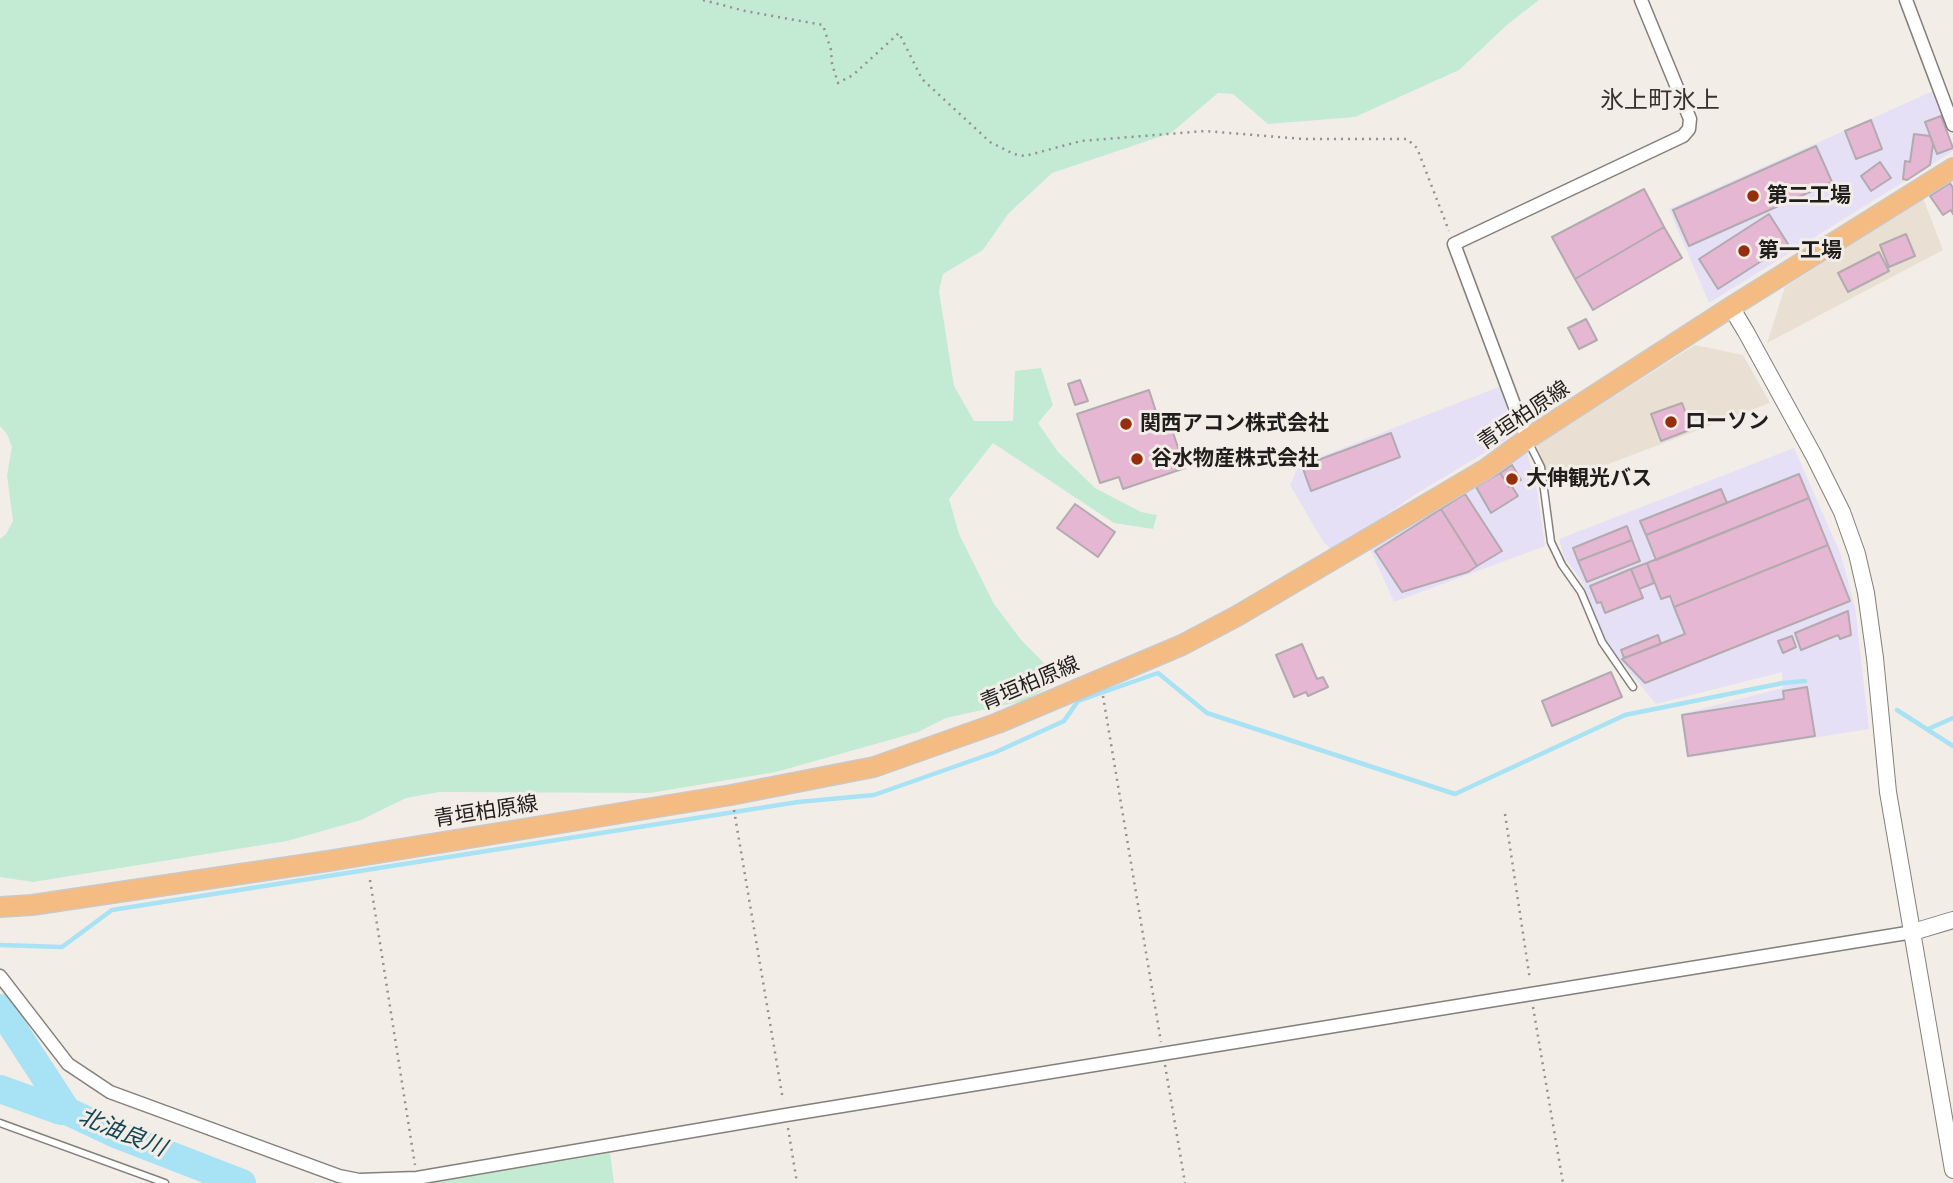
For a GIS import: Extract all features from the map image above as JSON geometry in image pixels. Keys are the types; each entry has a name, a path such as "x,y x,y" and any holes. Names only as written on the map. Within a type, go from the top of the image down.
{"main road":[{"name":"青垣柏原線","path":"0,907 32,905 328,862 731,795 874,767 998,723 1182,645 1237,616 1486,469 1527,439 1731,307 1953,168"}],"street":[{"path":"1527,439 1454,244 1684,136 1689,130 1690,119 1641,0"},
{"path":"1906,0 1953,125"},
{"path":"1731,307 1814,456 1842,512 1857,554 1866,593 1875,658 1888,792 1953,1170"},
{"path":"0,976 68,1064 110,1092 339,1177 418,1181 786,1115 1913,932 1953,920"}],"lane":[{"path":"1527,439 1541,467 1551,542 1562,565 1581,592 1602,642 1633,687"},
{"path":"0,1123 165,1183"}],"path":[{"path":"703,0 745,11 823,25 838,83 853,75 898,33 922,79 990,142 1014,154 1026,156 1081,141 1205,131 1303,139 1407,139 1417,148 1454,244"},
{"path":"1100,679 1185,1183"},
{"path":"731,795 797,1183"},
{"path":"1505,814 1563,1183"},
{"path":"370,880 418,1181"}],"shaded area":[{"path":"1933,91 1953,151 1709,303 1669,209"},
{"path":"1923,198 1943,250 1767,343 1785,287"},
{"path":"1695,345 1743,355 1770,403 1550,486 1537,445"},
{"path":"1501,386 1519,432 1416,494 1333,551 1324,543 1290,485 1299,465"},
{"path":"1794,448 1841,555 1855,607 1869,729 1687,758 1681,714 1783,688 1782,672 1656,704 1604,641 1581,580 1564,557 1559,539"},
{"path":"1527,452 1536,484 1545,546 1394,602 1370,549"}],"green space":[{"path":"0,0 1539,0 1508,24 1459,70 1355,117 1268,124 1233,94 1218,93 1171,133 1052,173 1008,214 983,250 943,274 939,291 954,386 974,421 1013,421 1015,371 1041,368 1053,405 1038,423 1058,452 1095,488 1141,512 1157,515 1153,529 1114,523 993,443 949,499 959,534 994,604 1022,641 1055,674 1049,687 1023,701 946,718 918,732 776,772 650,793 439,792 406,798 361,820 287,841 33,882 0,877 0,539 13,521 7,475 12,447 7,434 0,426"},
{"path":"610,1153 614,1183 429,1183"}],"building":[{"path":"1941,116 1953,148 1937,154 1925,122"},
{"path":"1871,120 1882,149 1856,159 1845,131"},
{"path":"1914,134 1930,136 1933,144 1930,165 1907,180 1903,179 1905,161 1910,162"},
{"name":"第二工場","path":"1816,146 1832,182 1689,246 1673,210"},
{"path":"1880,162 1891,178 1871,191 1861,176"},
{"path":"1950,183 1953,188 1953,214 1951,210 1943,215 1930,196"},
{"path":"1644,189 1664,227 1575,279 1552,237"},
{"name":"第一工場","path":"1769,214 1788,244 1718,289 1699,259"},
{"path":"1664,227 1682,258 1593,310 1575,279"},
{"path":"1906,234 1915,256 1889,267 1880,245"},
{"path":"1879,252 1889,271 1848,292 1838,273"},
{"path":"1586,319 1597,340 1579,349 1568,328"},
{"path":"1080,380 1088,401 1075,405 1068,384"},
{"path":"1149,390 1159,421 1168,418 1185,468 1123,489 1119,477 1100,483 1077,414"},
{"path":"1682,403 1692,429 1661,441 1651,414"},
{"path":"1391,433 1400,457 1311,491 1302,466"},
{"path":"1512,465 1521,480 1509,487 1500,473"},
{"path":"1500,473 1518,496 1491,513 1476,487"},
{"path":"1799,474 1809,498 1656,560 1646,535"},
{"path":"1721,489 1727,503 1646,535 1640,521"},
{"path":"1465,494 1502,551 1477,566 1441,509"},
{"path":"1809,498 1828,545 1674,607 1670,596 1661,599 1647,563"},
{"path":"1075,504 1115,532 1098,557 1057,528"},
{"path":"1441,509 1477,566 1468,572 1402,592 1375,551"},
{"path":"1627,526 1632,540 1578,561 1573,548"},
{"path":"1632,540 1640,561 1587,582 1578,561"},
{"path":"1828,545 1850,601 1645,683 1622,659 1685,634 1674,607"},
{"path":"1647,563 1654,583 1639,589 1631,569"},
{"path":"1631,569 1643,598 1605,613 1601,602 1597,603 1590,586"},
{"path":"1848,611 1851,635 1840,639 1838,635 1801,650 1795,633"},
{"path":"1658,635 1661,644 1624,658 1621,650"},
{"path":"1792,636 1796,647 1783,653 1778,641"},
{"path":"1302,644 1317,679 1323,677 1328,687 1308,696 1306,692 1294,697 1276,655"},
{"path":"1611,672 1622,697 1552,726 1542,701"},
{"path":"1807,687 1815,736 1688,756 1682,715 1784,699 1783,691"}],"waterway":[{"path":"0,945 62,947 112,910 798,802 874,795 996,752 1064,721 1078,701 1158,673 1207,713 1455,794 1625,715 1783,683 1805,681"},
{"path":"1897,710 1953,746"},
{"path":"1928,729 1953,718"},
{"path":"0,1008 67,1111"},
{"name":"北油良川","path":"0,1089 67,1111 118,1135 242,1183"}],"place":[{"name":"第二工場","path":"1753,196"},
{"name":"第一工場","path":"1744,251"},
{"name":"ローソン","path":"1671,422"},
{"name":"関西アコン株式会社","path":"1126,424"},
{"name":"谷水物産株式会社","path":"1137,459"},
{"name":"大伸観光バス","path":"1512,479"}],"district":[{"name":"氷上町氷上","path":"1660,101"}]}
